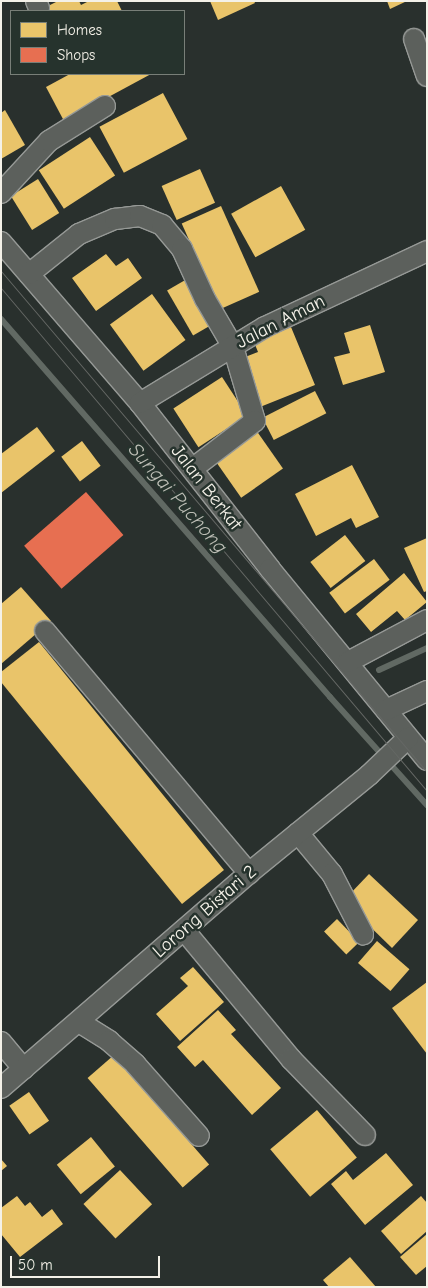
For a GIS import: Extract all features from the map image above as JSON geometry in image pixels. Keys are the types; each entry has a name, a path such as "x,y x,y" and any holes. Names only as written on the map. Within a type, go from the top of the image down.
{"street":[{"path":"414,40 427,76"},
{"path":"1,193 48,141 105,106"},
{"path":"28,274 78,234 115,219 140,216 162,225 182,249 205,298 233,347 255,421 192,469"},
{"name":"Jalan Berkat","path":"1,242 140,403 270,569 348,662 386,710 402,744 427,760"},
{"name":"Jalan Aman","path":"140,403 265,327 427,251"},
{"path":"348,662 427,620"},
{"path":"45,631 249,873"},
{"path":"386,710 427,691"},
{"name":"Lorong Bistari 2","path":"1,1088 249,873 369,775 402,744"},
{"path":"298,833 332,874 363,934"},
{"path":"184,930 291,1059 365,1135"},
{"path":"79,1022 109,1040 135,1064 199,1136"},
{"path":"1,1042 24,1069"}],"building: Homes":[{"path":"58,1 79,1 81,5 89,1 117,1 122,10 40,10"},
{"path":"210,1 254,1 255,3 218,20"},
{"path":"387,1 407,1 390,9"},
{"path":"68,75 149,75 64,121 46,87"},
{"path":"163,93 187,139 124,173 99,127"},
{"path":"5,110 25,145 1,159 1,113"},
{"path":"90,137 115,176 64,209 39,170"},
{"path":"200,169 215,203 177,220 162,186"},
{"path":"38,179 59,213 32,230 11,196"},
{"path":"281,186 305,230 255,257 231,214"},
{"path":"221,206 259,292 220,309 182,223"},
{"path":"106,254 116,266 128,258 142,278 96,311 72,278"},
{"path":"187,279 213,324 193,336 167,290"},
{"path":"152,294 186,340 143,371 110,325"},
{"path":"370,325 385,372 343,385 334,357 350,353 344,333"},
{"path":"291,327 315,385 260,407 240,359 258,352 254,342"},
{"path":"222,377 247,416 198,447 173,409"},
{"path":"315,391 326,413 274,440 262,418"},
{"path":"37,427 55,451 1,493 1,454"},
{"path":"256,430 283,469 241,498 214,459"},
{"path":"82,441 101,466 80,481 61,457"},
{"path":"352,465 379,517 356,528 351,518 316,536 295,494"},
{"path":"345,535 365,561 331,588 310,562"},
{"path":"427,538 427,591 424,592 404,548"},
{"path":"374,559 390,580 345,613 329,593"},
{"path":"404,573 427,602 405,620 397,611 371,632 356,614"},
{"path":"21,587 51,621 1,664 1,604"},
{"path":"39,642 224,870 182,904 1,682 1,672"},
{"path":"369,874 418,920 392,948 350,907 348,896"},
{"path":"337,919 359,942 346,955 324,932"},
{"path":"377,941 409,969 390,991 358,963"},
{"path":"193,967 224,1002 180,1041 156,1014 188,986 180,978"},
{"path":"427,982 427,1054 392,1008"},
{"path":"218,1010 236,1030 231,1034 281,1088 252,1115 203,1060 195,1067 177,1047"},
{"path":"114,1055 209,1164 183,1187 88,1078"},
{"path":"29,1092 49,1121 29,1134 9,1106"},
{"path":"317,1110 357,1157 310,1197 270,1149"},
{"path":"91,1137 115,1167 81,1194 57,1165"},
{"path":"386,1153 413,1185 365,1225 331,1184 346,1171 353,1180"},
{"path":"1,1159 7,1166 1,1171"},
{"path":"120,1170 152,1204 115,1238 83,1204"},
{"path":"17,1196 25,1206 30,1202 42,1217 52,1209 63,1224 20,1257 1,1234 1,1208"},
{"path":"421,1196 427,1203 427,1231 401,1254 381,1231"},
{"path":"427,1234 427,1266 416,1275 400,1257"},
{"path":"350,1257 376,1287 329,1287 323,1280"}],"building: Shops":[{"path":"86,492 123,535 62,589 24,546"}],"waterway":[{"name":"Sungai Puchong","path":"1,319 330,697 427,805"},
{"name":"Sungai Puchong","path":"379,670 427,648"}],"tram line":[{"path":"1,271 427,772"},
{"path":"1,288 427,791"}]}
